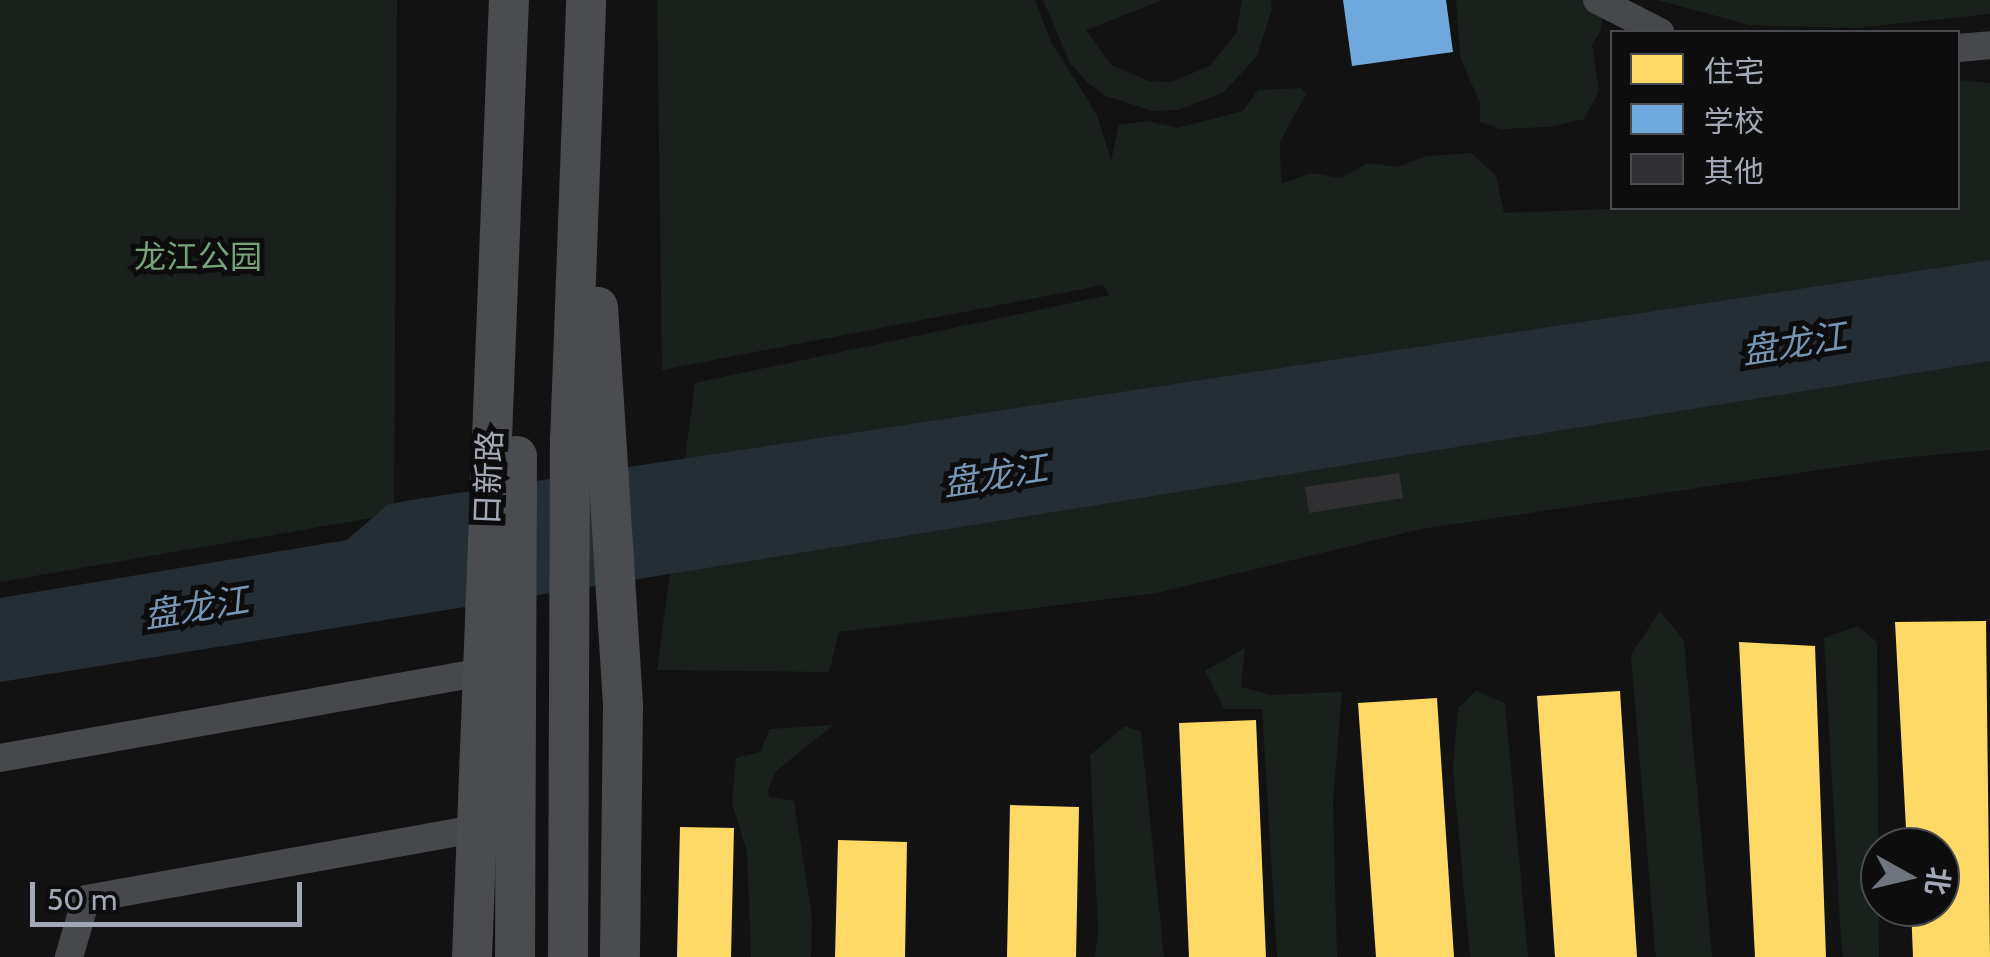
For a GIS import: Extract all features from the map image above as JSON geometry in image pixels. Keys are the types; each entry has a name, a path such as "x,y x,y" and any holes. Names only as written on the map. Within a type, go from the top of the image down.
{"main road":[{"name":"日新路","path":"472,957 474,829 498,670 510,0"},
{"path":"568,957 568,661 588,442 586,0"},
{"path":"588,442 623,706 620,957"},
{"name":"日新路","path":"498,670 515,750 515,957"}],"street":[{"path":"1597,0 1656,30"},
{"path":"1960,48 1990,45"},
{"path":"0,758 498,670"},
{"path":"69,957 86,899 474,829"}],"green space":[{"name":"龙江公园","path":"0,0 397,0 394,514 0,582"},
{"path":"657,0 1035,0 1050,40 1097,115 1111,161 1119,125 1147,121 1177,128 1243,111 1258,90 1301,88 1306,94 1280,142 1281,184 1311,173 1341,178 1368,163 1397,167 1427,156 1471,153 1496,176 1504,213 1610,209 1960,210 1960,80 1990,83 1990,450 1899,458 1421,529 1156,593 839,632 829,672 657,670 695,383 1109,295 1103,285 662,370"},
{"path":"1043,0 1162,0 1086,30 1111,65 1149,81 1171,82 1210,66 1236,33 1242,0 1271,0 1272,9 1257,56 1224,92 1178,110 1153,111 1106,96 1087,82 1070,63"},
{"path":"1456,0 1606,0 1600,32 1592,45 1599,91 1584,119 1548,127 1501,129 1480,122 1480,103 1460,57"},
{"path":"1658,0 1990,0 1990,14 1855,28 1749,25"},
{"path":"1660,611 1684,641 1712,957 1656,957 1631,655"},
{"path":"1858,626 1877,642 1878,827 1860,827 1860,927 1879,927 1879,957 1843,957 1824,638"},
{"path":"1245,648 1241,687 1270,695 1342,692 1333,800 1337,957 1277,957 1262,709 1224,709 1205,671"},
{"path":"1476,691 1505,703 1528,957 1470,957 1453,770 1458,708"},
{"path":"833,725 776,771 768,790 769,797 794,801 812,917 811,957 751,957 747,852 732,803 736,758 760,752 770,729"},
{"path":"1125,726 1141,732 1164,957 1095,957 1098,933 1090,755"}],"water":[{"name":"盘龙江","path":"1990,260 1990,361 0,682 0,598 347,540 387,505 405,501"}],"building: 住宅":[{"path":"1986,621 1990,957 1913,957 1912,927 1960,927 1960,827 1906,827 1895,622"},
{"path":"1739,642 1815,646 1826,957 1755,957"},
{"path":"1620,691 1637,957 1555,957 1537,696"},
{"path":"1437,698 1454,957 1376,957 1358,703"},
{"path":"1256,720 1266,957 1189,957 1179,723"},
{"path":"1010,805 1079,807 1076,957 1007,957"},
{"path":"680,827 734,828 731,957 677,957"},
{"path":"838,840 907,842 905,957 835,957"}],"building: 学校":[{"path":"1343,0 1446,0 1453,52 1352,66"}],"building: 其他":[{"path":"1399,473 1403,498 1309,513 1305,487"}]}
